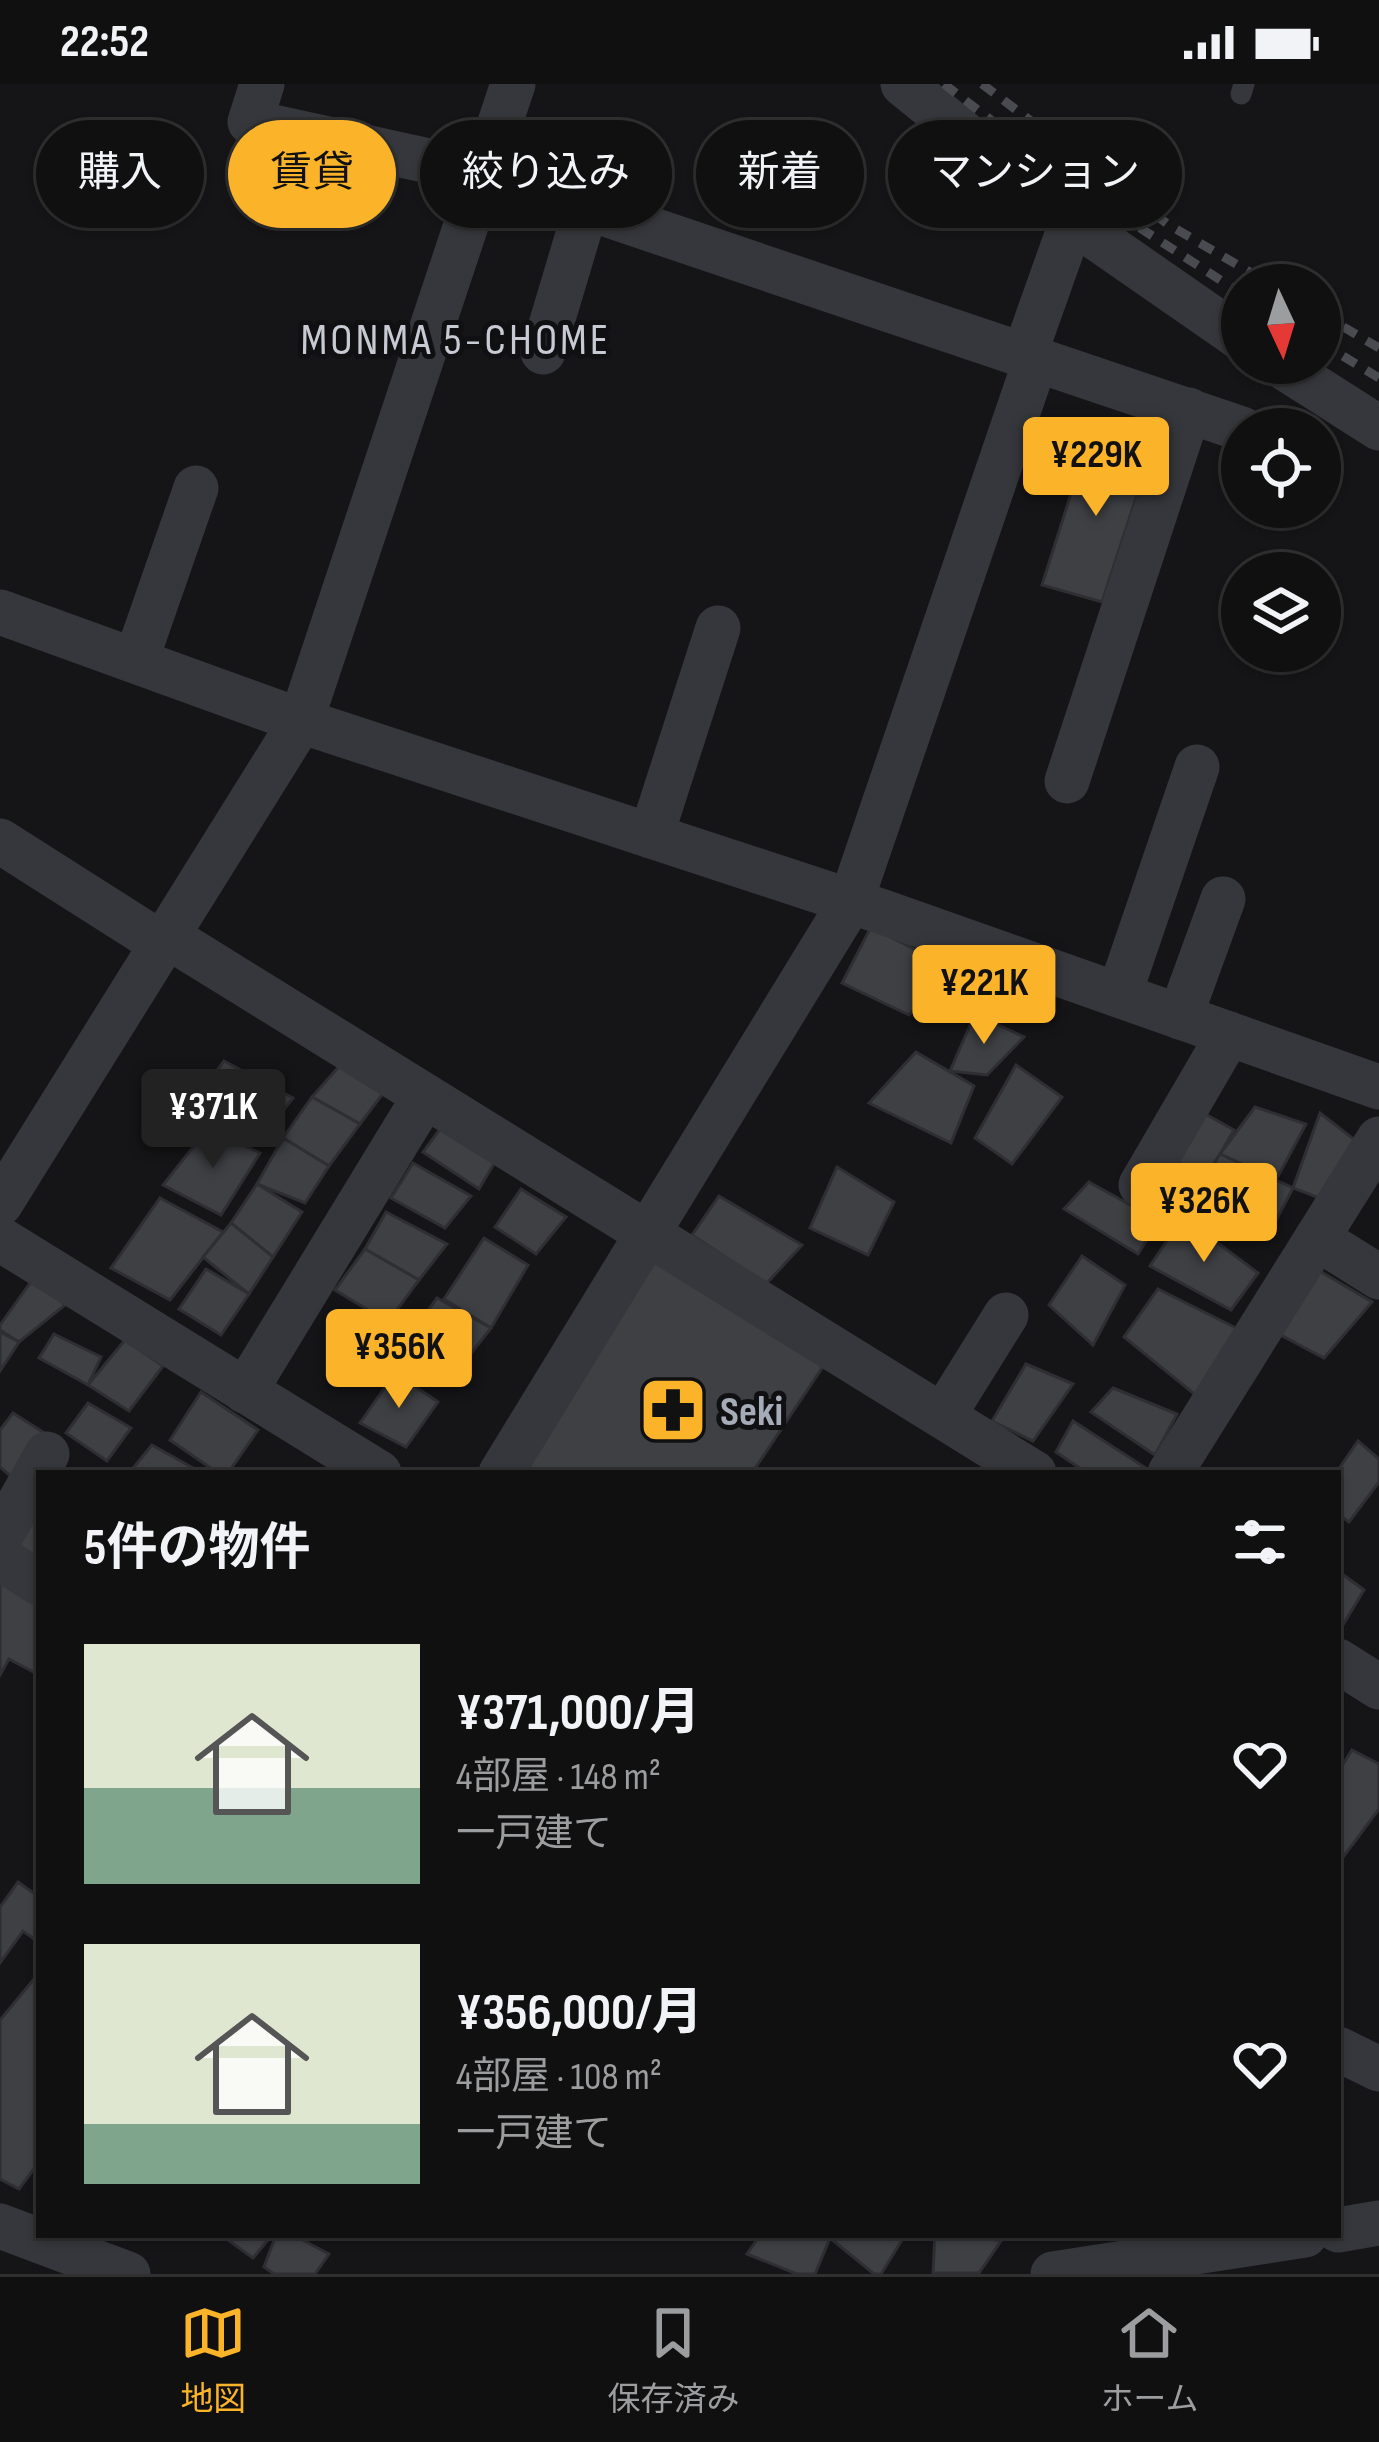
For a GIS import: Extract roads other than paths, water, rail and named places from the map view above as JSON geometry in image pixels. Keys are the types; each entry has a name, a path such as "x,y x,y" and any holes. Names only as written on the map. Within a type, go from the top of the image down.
{"street":[{"path":"262,84 250,122 420,159"},
{"path":"501,120 513,84"},
{"path":"903,84 947,120"},
{"path":"0,1204 301,721 466,228"},
{"path":"542,352 580,228"},
{"path":"646,228 1221,421"},
{"path":"503,1470 851,901 1070,228"},
{"path":"1082,228 1221,324"},
{"path":"1296,384 1319,408"},
{"path":"1067,781 1189,410"},
{"path":"1341,420 1379,428"},
{"path":"136,660 196,488"},
{"path":"0,612 301,721 851,901 1379,1087"},
{"path":"651,836 718,628"},
{"path":"1119,995 1197,767"},
{"path":"0,841 425,1096 1029,1470"},
{"path":"1180,1017 1223,899"},
{"path":"1141,1185 1229,1034"},
{"path":"245,1391 425,1096"},
{"path":"1172,1470 1379,1139"},
{"path":"1317,1238 1379,1277"},
{"path":"0,1239 374,1470"},
{"path":"943,1416 1006,1315"},
{"path":"38,1470 47,1454"},
{"path":"0,1537 36,1473"},
{"path":"0,1558 36,1580"},
{"path":"1341,1663 1379,1687"},
{"path":"1341,2230 1379,2224"},
{"path":"0,2226 128,2274"},
{"path":"1053,2274 1285,2238"}],"railway":[{"path":"944,84 1083,191 1221,280"},
{"path":"982,84 1169,225 1236,264"},
{"path":"1341,325 1379,348"},
{"path":"1341,355 1379,378"}],"place":[{"name":"Seki","path":"673,1410"}],"district":[{"name":"MONMA 5-CHOME","path":"456,338"}]}
